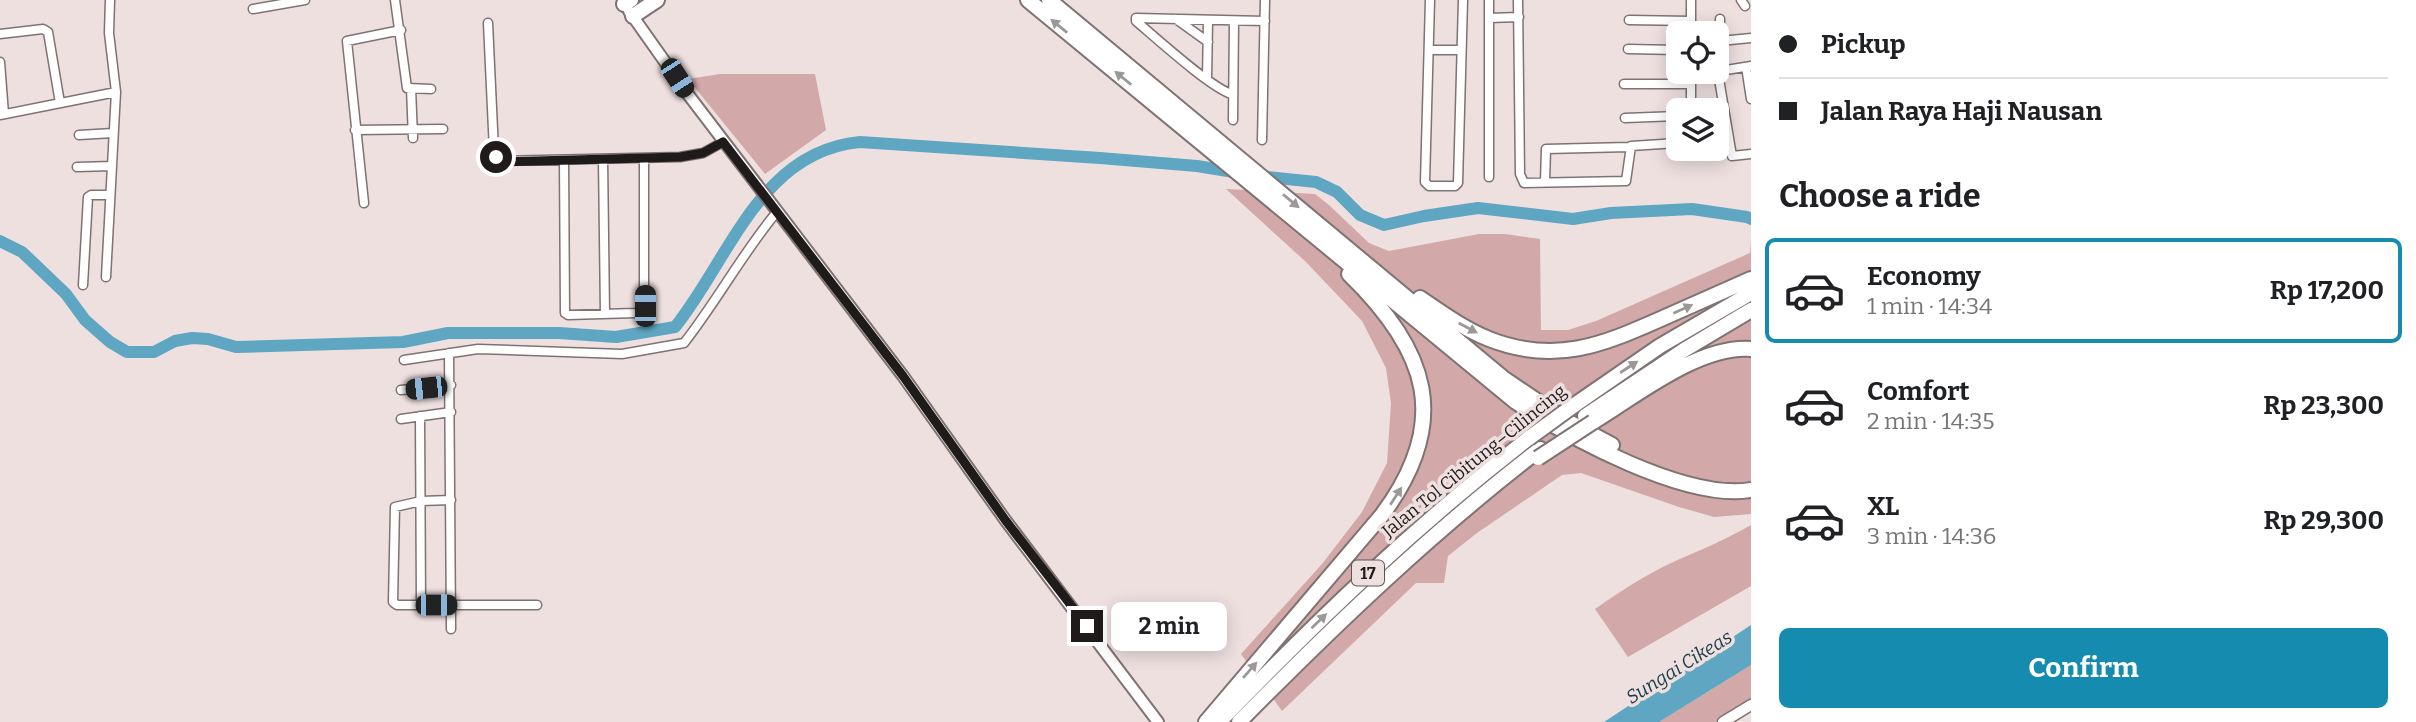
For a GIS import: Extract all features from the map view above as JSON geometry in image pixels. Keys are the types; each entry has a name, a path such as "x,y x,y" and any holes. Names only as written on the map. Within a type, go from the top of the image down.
{"highway":[{"path":"631,5 657,0"},
{"path":"1028,0 1095,47 1350,250 1503,378 1584,432 1627,452 1685,472 1721,481 1751,481"},
{"path":"1049,0 1095,47 1293,219 1495,386 1551,425 1616,457 1682,481 1716,489 1751,490"},
{"path":"1206,722 1382,515 1411,470 1423,434 1424,414 1419,376 1402,336 1368,293 1293,219"},
{"path":"1350,250 1467,328 1505,345 1544,352 1563,352 1601,344 1751,279"},
{"name":"Jalan Tol Cibitung–Cilincing","path":"1219,722 1373,568 1485,472 1616,375 1751,293"},
{"name":"Jalan Tol Cibitung–Cilincing","path":"1240,722 1436,532 1514,469 1617,394 1751,310"},
{"path":"1436,532 1538,458 1652,386 1707,357 1735,348 1751,349"}],"main road":[{"path":"631,5 667,64 723,142 903,376 1006,521 1158,722"}],"street":[{"path":"106,277 116,92 109,33 110,0"},
{"path":"253,9 305,0"},
{"path":"396,0 407,88 431,89"},
{"path":"1262,139 1265,0"},
{"path":"1430,0 1425,182 1429,186 1455,186 1458,183 1462,0"},
{"path":"1489,0 1489,177"},
{"path":"1518,0 1520,178 1524,183 1626,181 1629,147"},
{"path":"1629,20 1691,21 1691,0"},
{"path":"1232,94 1207,79 1135,20 1137,17 1265,21"},
{"path":"1489,18 1519,17"},
{"path":"1177,19 1208,42"},
{"path":"1207,79 1208,21"},
{"path":"1233,120 1234,22"},
{"path":"488,23 496,157 502,162 645,159 695,155 723,142"},
{"path":"0,34 43,29 48,32 60,103"},
{"path":"364,203 348,41 401,30"},
{"path":"1729,43 1751,38"},
{"path":"1628,49 1666,50"},
{"path":"1429,50 1461,50"},
{"path":"0,62 2,115 116,92"},
{"path":"1729,70 1749,67 1751,99"},
{"path":"1624,84 1666,84"},
{"path":"1691,84 1691,98"},
{"path":"1720,84 1732,156 1751,154"},
{"path":"411,88 413,134"},
{"path":"1625,118 1666,116"},
{"path":"355,130 413,134 443,129"},
{"path":"79,135 113,133"},
{"path":"1545,183 1546,149 1666,144"},
{"path":"603,159 605,314"},
{"path":"564,160 565,313 605,314 636,313 644,309 645,159"},
{"path":"77,167 111,166"},
{"path":"83,285 88,197 110,195"},
{"path":"404,360 478,349 622,354 684,343 775,211"},
{"path":"449,353 451,629"},
{"path":"401,390 451,385"},
{"path":"401,419 451,412"},
{"path":"420,416 421,605"},
{"path":"451,500 421,501 397,505 394,509 393,602 397,605 537,605"},
{"path":"1723,722 1751,705"}],"shaded area":[{"path":"720,74 815,74 826,130 765,174 688,79"},
{"path":"1226,189 1315,194 1369,243 1389,251 1479,234 1505,234 1540,239 1541,330 1568,330 1596,321 1750,253 1751,241 1751,514 1714,517 1581,473 1562,475 1448,556 1444,583 1416,583 1282,711 1241,654 1322,564 1362,512 1387,463 1391,403 1386,368 1362,321 1306,262"},
{"path":"1751,525 1751,586 1628,657 1595,609 1651,573"},
{"path":"1751,665 1751,700 1715,722 1659,722"}],"water":[{"path":"1751,625 1751,665 1659,722 1604,722"}],"waterway":[{"path":"0,241 22,252 66,294 85,320 110,342 127,352 154,352 175,341 192,338 208,339 236,347 403,342 448,333 559,333 616,337 675,327 750,213 772,187 796,165 826,150 860,142 1100,158 1197,166 1240,173"},
{"path":"1258,176 1316,182 1337,192 1360,215 1384,225 1478,208 1573,219 1611,213 1692,209 1751,219"}],"route":[{"path":"496,157 502,162 680,157 703,153 723,142 903,376 1006,521 1087,626"}],"water label":[{"name":"Sungai Cikeas","path":"1679,667"}]}
